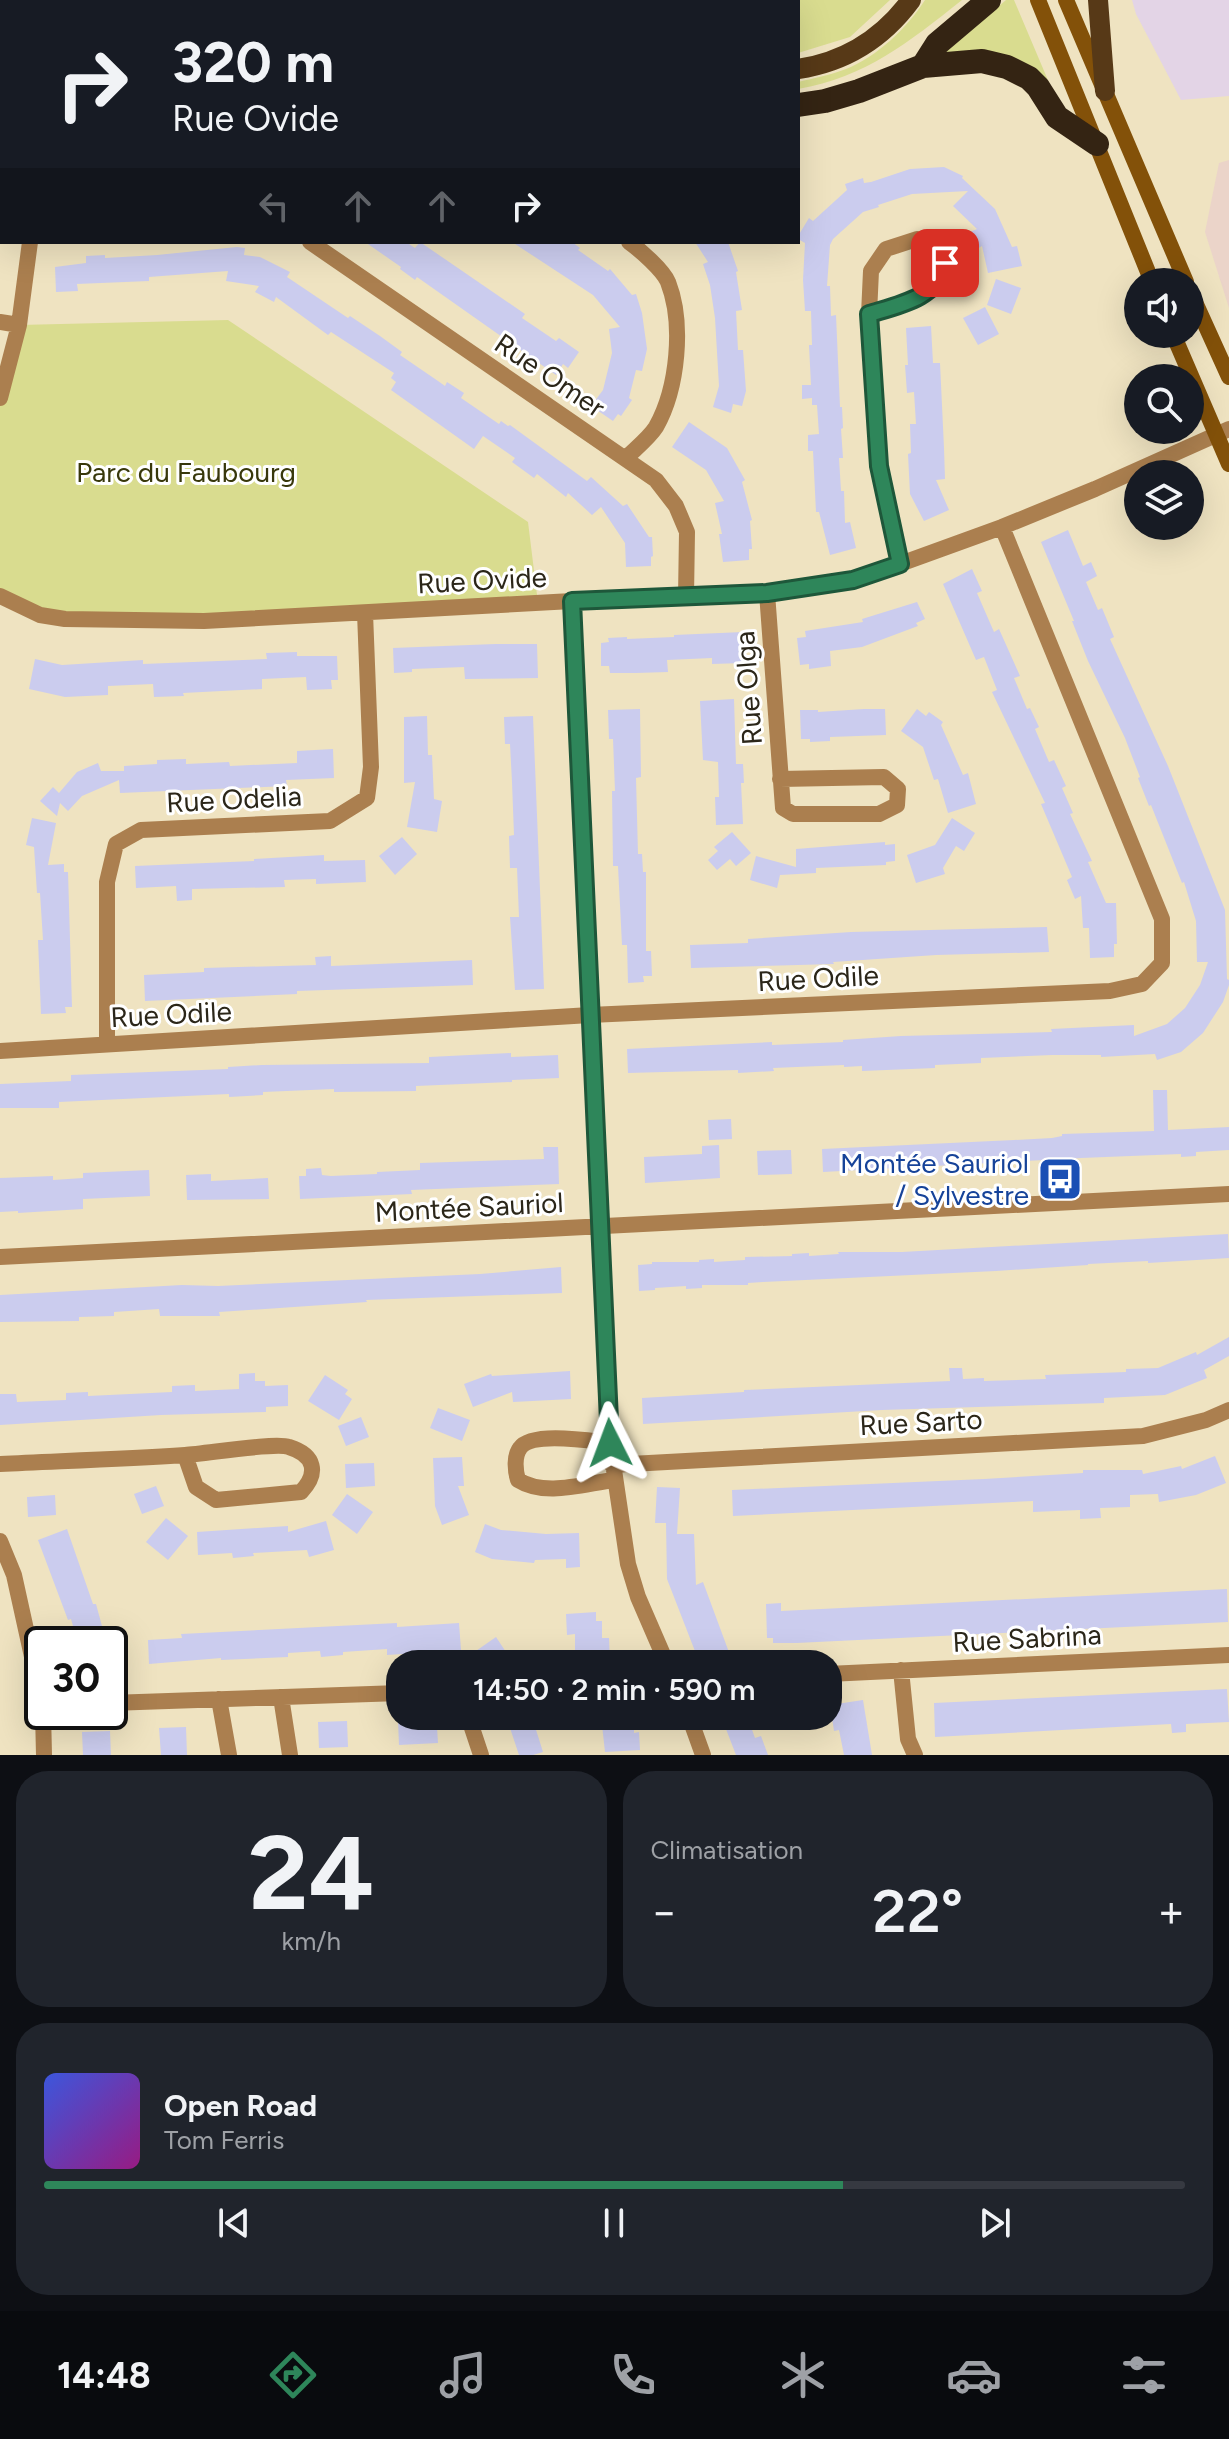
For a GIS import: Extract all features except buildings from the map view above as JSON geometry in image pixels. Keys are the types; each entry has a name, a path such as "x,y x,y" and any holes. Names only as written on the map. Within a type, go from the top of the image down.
{"highway":[{"path":"923,66 937,44 989,0"},
{"path":"800,105 843,96 923,66 982,61 1007,67 1029,78 1057,117 1097,144"}],"main road":[{"path":"800,68 838,59 865,46 888,27 911,0"},
{"path":"1038,0 1146,268"},
{"path":"1066,0 1180,268"},
{"path":"1098,0 1105,91"},
{"path":"1204,322 1229,377"},
{"path":"1180,348 1222,432 1229,464"}],"street":[{"path":"869,314 907,303 932,289 942,277 945,263 936,248 917,239 886,249 871,271 869,314 879,466 900,564"},
{"path":"0,398 19,325 30,244"},
{"name":"Rue Omer","path":"313,244 656,480 676,506 687,532 686,597"},
{"path":"626,458 655,427 674,380 678,328 667,280 632,244"},
{"path":"0,322 19,325"},
{"name":"Rue Ovide","path":"0,596 40,615 65,619 204,621 767,593 853,580 900,564 1095,489 1222,432"},
{"name":"Rue Odile","path":"0,1051 590,1015 1110,991 1142,984 1162,963 1162,919 1002,527"},
{"name":"Rue Olga","path":"767,593 780,779 783,808 793,814 879,814 897,805 898,789 884,777 780,779"},
{"path":"572,601 610,1443 628,1564 638,1597 661,1650"},
{"name":"Rue Odelia","path":"107,1044 107,882 116,844 141,830 330,821 367,798 371,767 365,613"},
{"name":"Montée Sauriol","path":"0,1257 1229,1194"},
{"name":"Rue Sarto","path":"610,1443 554,1438 527,1442 519,1449 515,1469 518,1480 526,1485 552,1489 613,1472 1143,1436 1206,1420 1229,1410"},
{"path":"0,1464 185,1455 286,1445 306,1455 312,1466 310,1482 301,1492 216,1500 196,1487 185,1455"},
{"path":"0,1541 14,1575 25,1626"},
{"name":"Rue Sabrina","path":"842,1673 1229,1655"},
{"path":"901,1670 908,1739 915,1755"},
{"path":"128,1702 386,1693"},
{"path":"281,1697 290,1755"},
{"path":"219,1699 229,1755"},
{"path":"43,1730 44,1755"},
{"path":"473,1730 481,1755"},
{"path":"694,1730 703,1755"}],"shaded area":[{"path":"1132,0 1229,0 1229,96 1181,100 1136,14"},
{"path":"1229,160 1229,308 1205,232 1219,163"}],"green space":[{"path":"800,0 890,0 850,37 800,52"},
{"path":"925,0 962,0 924,30 866,67 800,88 800,81 840,71 869,57 910,21"},
{"path":"1006,0 1014,0 1050,85 948,56 946,52"},
{"name":"Parc du Faubourg","path":"228,320 528,522 538,603 65,619 0,596 0,398 19,325"}],"place":[{"name":"Montée Sauriol / Sylvestre","path":"1060,1179"}],"route":[{"path":"610,1443 572,601 767,593 853,580 900,564 879,466 869,314 907,303 932,289 942,277 945,263"}]}
